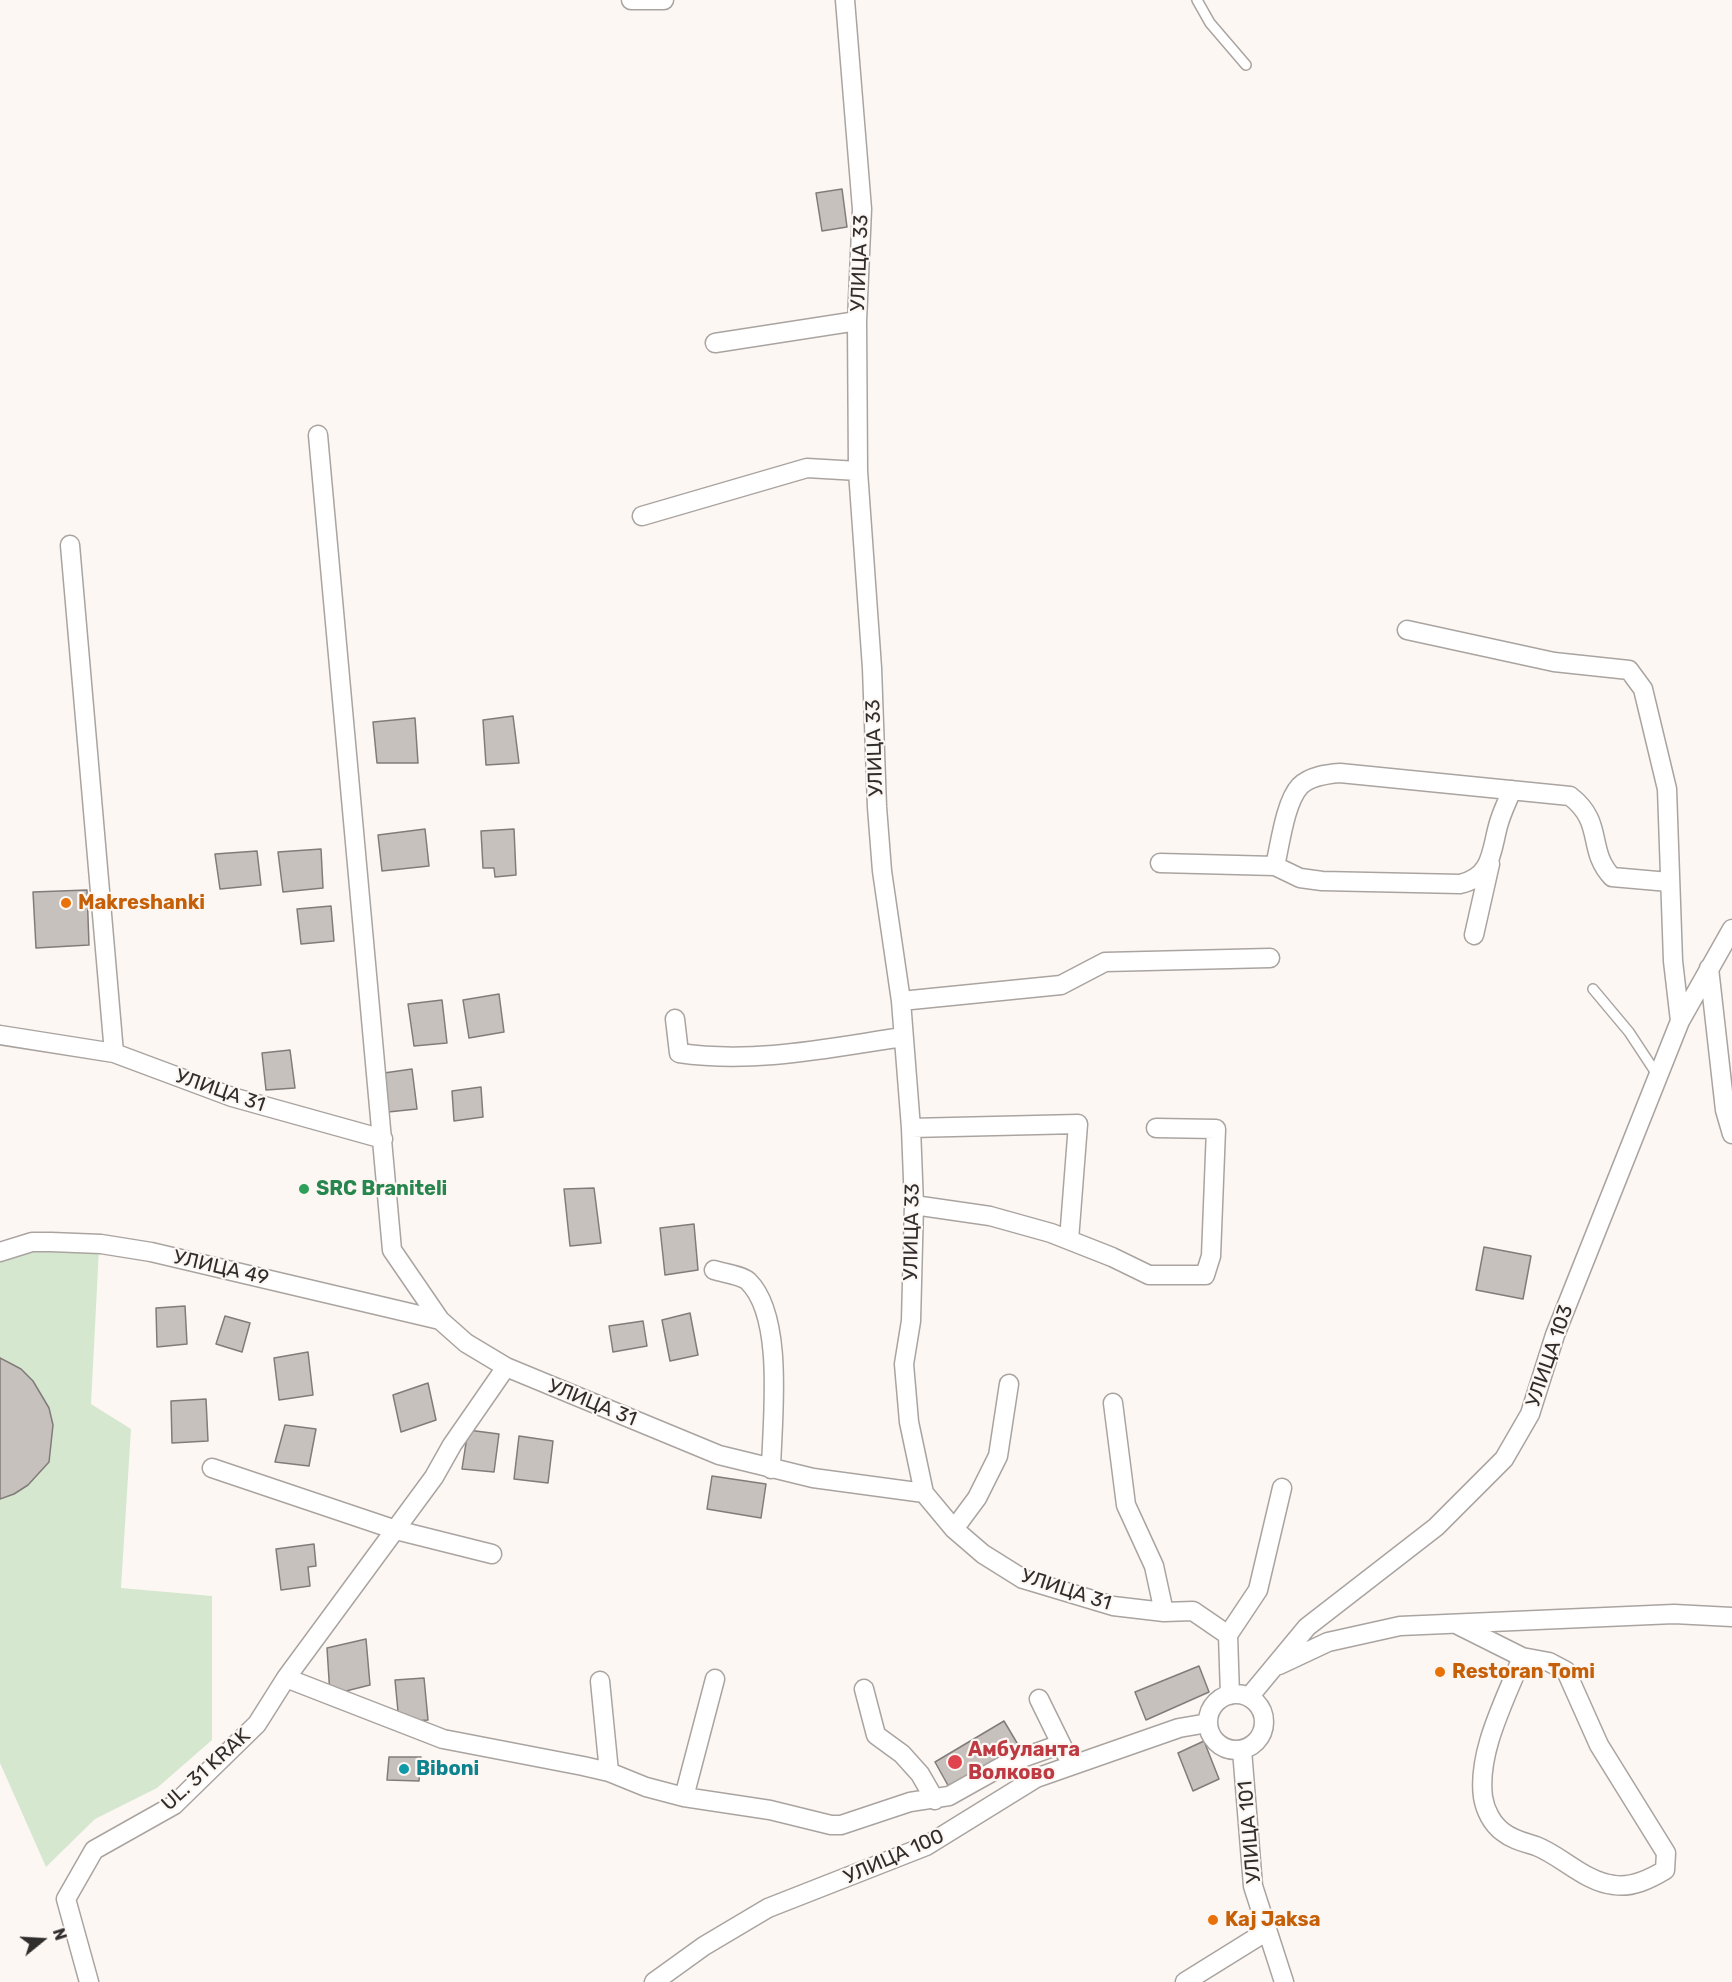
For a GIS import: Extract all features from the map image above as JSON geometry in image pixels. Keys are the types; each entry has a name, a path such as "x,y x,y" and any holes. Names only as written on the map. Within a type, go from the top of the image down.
{"street":[{"path":"631,0 664,0"},
{"name":"УЛИЦА 33","path":"845,0 862,208 857,321 858,471 872,668 882,871 901,1001 911,1128 914,1205 911,1321 904,1364 909,1422 924,1493"},
{"path":"715,343 857,321"},
{"path":"318,435 383,1139"},
{"path":"642,516 807,468 858,471"},
{"path":"70,545 114,1053"},
{"path":"1407,630 1554,662 1629,670 1643,689 1667,789 1673,961 1680,1021"},
{"path":"1275,866 1291,800 1301,785 1319,775 1340,773 1570,796 1590,816 1602,866 1612,877 1669,882"},
{"path":"1474,935 1498,824 1512,790"},
{"path":"1160,863 1275,866 1300,878 1322,881 1460,884 1471,882 1490,864"},
{"name":"УЛИЦА 103","path":"1249,1697 1307,1627 1436,1527 1504,1459 1530,1414 1555,1335 1680,1021 1732,929"},
{"path":"901,1001 1061,985 1105,962 1270,958"},
{"path":"1709,968 1725,1110 1732,1134"},
{"path":"675,1019 679,1053 710,1057 775,1057 903,1037"},
{"name":"УЛИЦА 31","path":"5,1032 114,1053 232,1097 383,1139 392,1250 440,1320 466,1343 506,1367 719,1455 771,1469 924,1493 954,1529 983,1554 1023,1579 1113,1606 1164,1612 1192,1611 1228,1635"},
{"path":"911,1128 1078,1124 1069,1240"},
{"path":"914,1205 990,1216 1069,1240 1149,1275 1205,1275 1211,1256 1216,1129 1156,1128"},
{"name":"УЛИЦА 49","path":"0,1252 32,1242 101,1244 151,1252 440,1320"},
{"path":"714,1270 747,1279 764,1301 774,1358 771,1469"},
{"name":"UL. 31 KRAK","path":"89,1982 66,1899 94,1850 174,1805 257,1724 286,1678 396,1530 506,1367"},
{"path":"954,1529 977,1498 998,1456 1009,1384"},
{"path":"1113,1403 1126,1505 1154,1566 1164,1612"},
{"path":"212,1468 396,1530 492,1554"},
{"path":"1230,1695 1228,1635 1258,1590 1282,1488"},
{"path":"1274,1668 1328,1642 1400,1626 1674,1614 1732,1617"},
{"path":"1458,1625 1522,1657 1549,1662 1566,1671 1599,1745 1666,1853 1665,1870 1647,1881 1614,1886 1597,1880 1538,1846 1515,1840 1501,1831 1489,1816 1483,1799 1482,1779 1490,1742 1522,1657"},
{"path":"286,1678 443,1739 609,1772 646,1787 684,1797 770,1810 841,1826 910,1802 935,1800 959,1791 1008,1763 1061,1744"},
{"path":"684,1797 715,1679"},
{"path":"600,1682 609,1772"},
{"path":"864,1689 876,1735 902,1754 920,1774 935,1800"},
{"path":"1230,1695 1249,1697 1262,1712 1263,1731 1258,1739 1242,1750 1223,1747 1210,1733 1208,1723 1214,1705 1230,1695"},
{"path":"1039,1699 1071,1765"},
{"name":"УЛИЦА 100","path":"654,1982 704,1946 768,1908 926,1846 1036,1778 1179,1728 1208,1723"},
{"name":"УЛИЦА 101","path":"1242,1750 1253,1886 1284,1982"},
{"path":"1185,1982 1267,1931"}],"lane":[{"path":"1197,0 1210,23 1246,64"},
{"path":"1593,989 1629,1032 1658,1076"}],"green space":[{"path":"32,1242 99,1249 91,1404 131,1429 121,1588 212,1596 212,1740 157,1788 95,1819 46,1867 0,1763 0,1261"}],"building":[{"path":"842,189 847,227 822,231 816,193"},
{"path":"513,716 519,763 486,765 483,720"},
{"path":"415,718 418,763 377,763 373,722"},
{"path":"425,829 429,866 382,871 378,835"},
{"path":"514,829 516,875 495,877 494,868 483,868 481,831"},
{"path":"321,849 323,888 283,892 278,852"},
{"path":"257,851 261,885 220,889 215,854"},
{"path":"87,890 89,945 36,948 33,892"},
{"path":"331,906 334,941 301,944 297,909"},
{"path":"499,994 504,1032 469,1038 463,1000"},
{"path":"442,1000 447,1043 414,1046 408,1004"},
{"path":"290,1050 295,1088 266,1090 262,1053"},
{"path":"412,1069 417,1109 388,1112 384,1073"},
{"path":"481,1087 483,1117 454,1121 452,1091"},
{"path":"594,1188 601,1243 570,1246 564,1189"},
{"path":"694,1224 698,1270 665,1275 660,1228"},
{"path":"1484,1247 1531,1256 1523,1299 1476,1290"},
{"path":"185,1306 187,1344 157,1347 156,1308"},
{"path":"690,1313 698,1355 670,1361 662,1320"},
{"path":"225,1316 250,1323 242,1352 216,1344"},
{"path":"643,1321 647,1346 613,1352 609,1326"},
{"path":"308,1352 313,1395 279,1400 274,1358"},
{"path":"0,1358 21,1369 33,1381 49,1408 53,1425 49,1462 28,1485 0,1499"},
{"path":"428,1383 436,1420 401,1432 393,1395"},
{"path":"206,1399 208,1441 172,1443 171,1401"},
{"path":"285,1425 316,1429 309,1466 275,1462"},
{"path":"468,1430 499,1434 494,1472 462,1469"},
{"path":"519,1436 553,1441 548,1483 514,1479"},
{"path":"712,1476 766,1484 761,1518 707,1509"},
{"path":"314,1544 316,1566 308,1567 310,1586 281,1590 276,1549"},
{"path":"366,1639 370,1685 330,1695 327,1648"},
{"path":"1199,1666 1209,1692 1146,1720 1135,1692"},
{"path":"424,1678 428,1720 399,1722 395,1680"},
{"path":"1004,1721 1020,1748 950,1789 935,1762"},
{"path":"1204,1741 1219,1779 1193,1791 1178,1753"},
{"name":"Biboni","path":"389,1757 421,1757 419,1781 387,1780"}],"place":[{"name":"Makreshanki","path":"66,903"},
{"name":"SRC Braniteli","path":"304,1189"},
{"name":"Restoran Tomi","path":"1440,1672"},
{"name":"Амбуланта Волково","path":"955,1762"},
{"name":"Biboni","path":"404,1769"},
{"name":"Kaj Jaksa","path":"1213,1920"}]}
